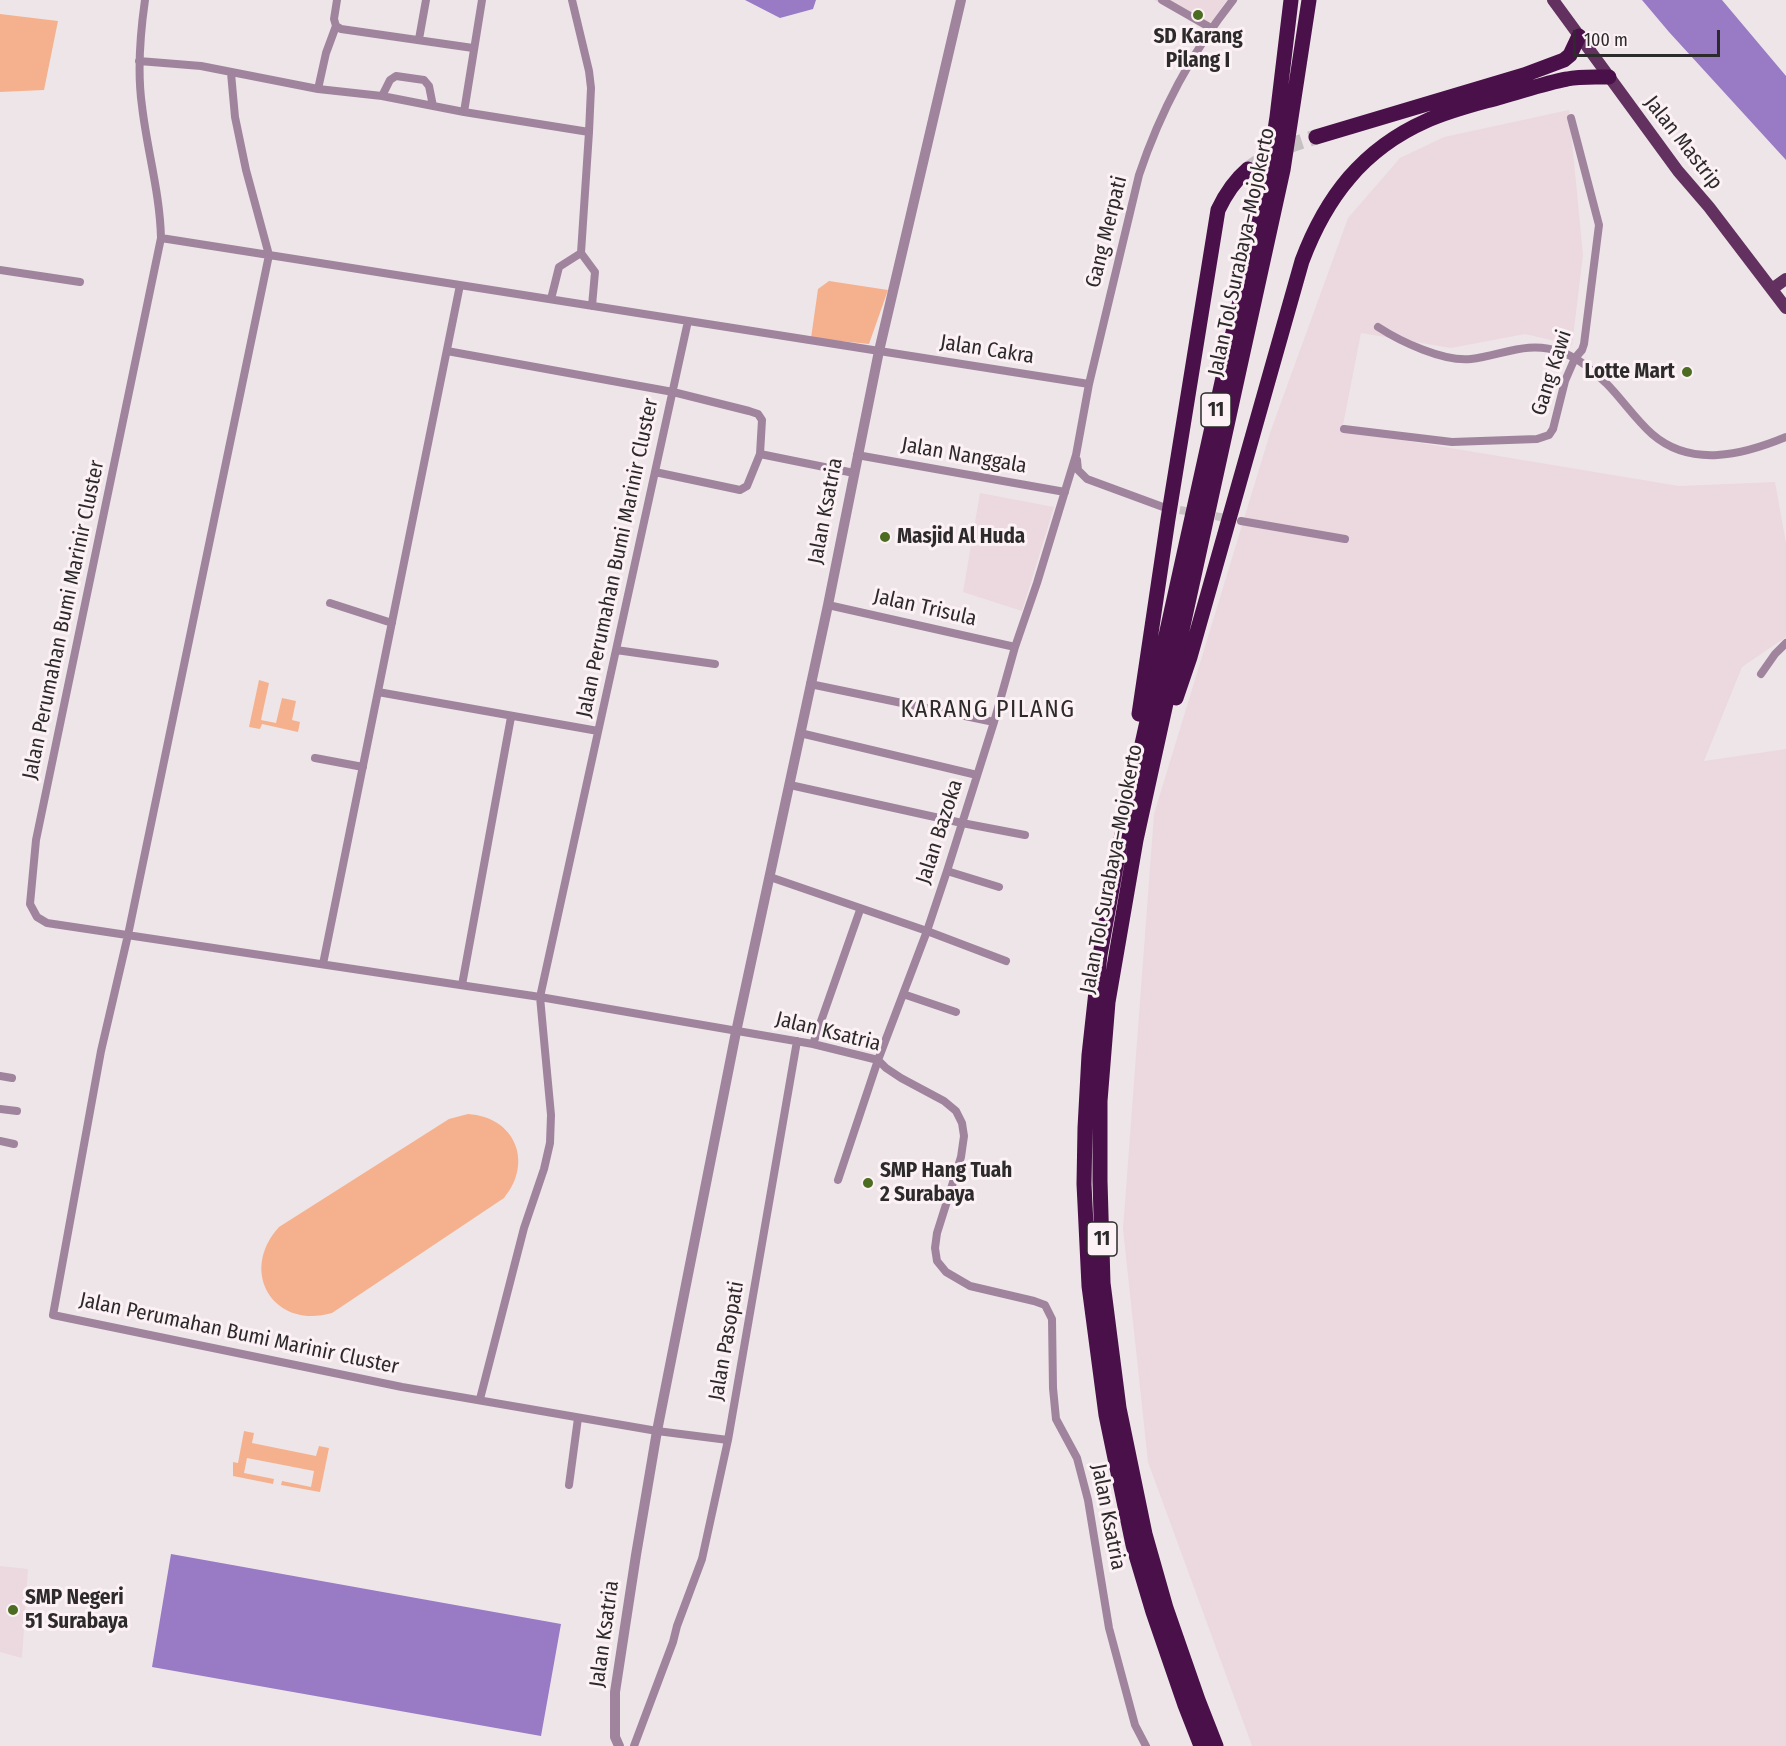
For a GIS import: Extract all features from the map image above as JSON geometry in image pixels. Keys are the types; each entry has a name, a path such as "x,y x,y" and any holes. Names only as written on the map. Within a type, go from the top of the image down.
{"highway":[{"name":"Jalan Tol Surabaya–Mojokerto","path":"1216,1746 1191,1703 1153,1612 1132,1545 1106,1415 1089,1286 1084,1184 1085,1128 1089,1055 1100,955 1121,839 1269,169 1291,0"},
{"name":"Jalan Tol Surabaya–Mojokerto","path":"1201,1746 1145,1534 1119,1408 1103,1283 1100,1101 1108,1002 1136,840 1283,170 1309,0"},
{"path":"1316,137 1558,63 1570,55 1579,36"},
{"path":"1151,769 1190,657 1302,261 1311,235 1333,197 1368,158 1399,135 1428,120 1568,79 1609,77"},
{"path":"1130,798 1139,716 1166,531 1218,210 1234,180 1248,169"}],"main road":[{"name":"Jalan Mastrip","path":"1553,0 1678,171 1709,207 1786,308"},
{"path":"1772,289 1786,279"}],"street":[{"name":"Jalan Perumahan Bumi Marinir Cluster","path":"145,0 139,61 142,105 154,169 162,238 36,840 30,904 36,917 47,923 540,997 736,1032"},
{"path":"318,89 326,53 336,26 334,20 337,0"},
{"path":"419,39 426,0"},
{"path":"464,112 482,0"},
{"path":"572,0 591,88 580,253 595,272 592,306"},
{"name":"Jalan Ksatria","path":"618,1746 615,1737 615,1692 657,1431 736,1032 790,786 879,351 961,0"},
{"path":"1162,0 1211,28"},
{"name":"Gang Merpati","path":"1065,492 1076,455 1089,384 1139,175 1148,148 1180,81 1211,28 1233,0"},
{"path":"336,26 341,29 473,48"},
{"path":"139,61 201,66 318,89 382,96 589,132"},
{"name":"Jalan Perumahan Bumi Marinir Cluster","path":"231,73 246,170 269,255 128,935 100,1051 53,1315 381,1383 657,1431 728,1440"},
{"path":"382,96 390,80 396,76 424,80 429,86 433,106"},
{"name":"Gang Kawi","path":"1344,429 1452,442 1537,439 1545,437 1553,429 1565,381 1584,344 1599,225 1571,118"},
{"path":"162,238 879,351"},
{"path":"551,299 559,267 580,253"},
{"path":"0,270 80,282"},
{"path":"323,964 460,285"},
{"name":"Jalan Perumahan Bumi Marinir Cluster","path":"480,1399 524,1228 550,1143 550,1115 540,997 688,321"},
{"path":"1378,327 1396,339 1442,357 1472,359 1507,350 1540,347 1575,358 1594,372 1653,435 1685,453 1701,455 1741,453 1764,447 1786,437"},
{"name":"Jalan Perumahan Bumi Marinir Cluster","path":"447,351 673,392"},
{"name":"Jalan Cakra","path":"879,351 1089,384"},
{"path":"655,471 740,490 747,486 760,454 762,420 758,414 673,392"},
{"path":"760,454 854,473"},
{"name":"Jalan Nanggala","path":"857,455 1065,492"},
{"path":"1076,455 1078,470 1087,478 1163,507"},
{"name":"Jalan Bazoka","path":"838,1180 878,1060 927,931 1065,492"},
{"path":"1241,521 1345,539"},
{"path":"330,603 392,622"},
{"name":"Jalan Trisula","path":"828,605 1015,647"},
{"path":"1761,674 1775,654 1786,644"},
{"path":"616,650 716,664"},
{"path":"810,684 994,722"},
{"name":"Jalan Perumahan Bumi Marinir Cluster","path":"378,692 598,731"},
{"path":"462,985 511,717"},
{"path":"800,733 977,775"},
{"path":"315,758 363,767"},
{"path":"790,786 1025,835"},
{"path":"946,871 999,888"},
{"path":"770,877 1006,961"},
{"path":"813,1044 860,909"},
{"path":"903,994 956,1012"},
{"name":"Jalan Ksatria","path":"736,1032 813,1044 878,1060 894,1073 944,1101 956,1111 962,1123 964,1136 961,1157 937,1233 935,1248 937,1261 946,1272 970,1286 1046,1305 1052,1319 1056,1419 1077,1458 1088,1500 1109,1628 1135,1725 1146,1746"},
{"name":"Jalan Pasopati","path":"634,1746 702,1559 728,1440 797,1041"},
{"path":"0,1076 12,1078"},
{"path":"0,1109 17,1111"},
{"path":"0,1142 14,1144"},
{"path":"569,1485 578,1418"}],"shaded area":[{"path":"745,0 816,0 813,9 780,18"},
{"name":"SD Karang Pilang I","path":"1154,0 1227,0 1206,30"},
{"path":"1642,0 1722,0 1786,76 1786,160 1669,32"},
{"path":"0,14 58,21 44,90 0,92"},
{"path":"1569,110 1583,255 1572,345 1525,334 1451,348 1361,333 1342,430 1679,486 1775,482 1786,543 1786,637 1742,667 1704,761 1786,749 1786,1746 1252,1746 1148,1462 1123,1229 1154,814 1271,430 1348,218 1400,158 1444,137"},
{"path":"829,281 888,290 869,344 811,338 818,289"},
{"path":"980,493 1054,507 1022,611 963,592"},
{"path":"259,680 269,683 261,720 276,723 282,698 296,701 292,720 300,722 298,732 262,724 260,729 249,727"},
{"path":"468,1114 498,1123 508,1132 515,1144 518,1170 504,1198 332,1313 311,1316 293,1313 279,1305 268,1293 262,1278 262,1262 267,1244 279,1227 449,1119"},
{"path":"244,1431 254,1433 252,1443 316,1456 319,1446 329,1448 320,1492 281,1485 282,1481 311,1487 314,1471 247,1458 244,1473 274,1479 273,1484 233,1476 233,1462 238,1463"},
{"path":"171,1554 561,1624 541,1736 152,1667"},
{"name":"SMP Negeri 51 Surabaya","path":"0,1566 28,1569 22,1658 0,1652"}],"tunnel":[{"path":"1248,169 1280,150 1316,137"},
{"path":"1168,508 1232,519"}],"place":[{"name":"SD Karang Pilang I","path":"1198,15"},
{"name":"Lotte Mart","path":"1687,372"},
{"name":"Masjid Al Huda","path":"885,537"},
{"name":"SMP Hang Tuah 2 Surabaya","path":"868,1183"},
{"name":"SMP Negeri 51 Surabaya","path":"13,1610"}],"district":[{"name":"KARANG PILANG","path":"988,710"}]}
